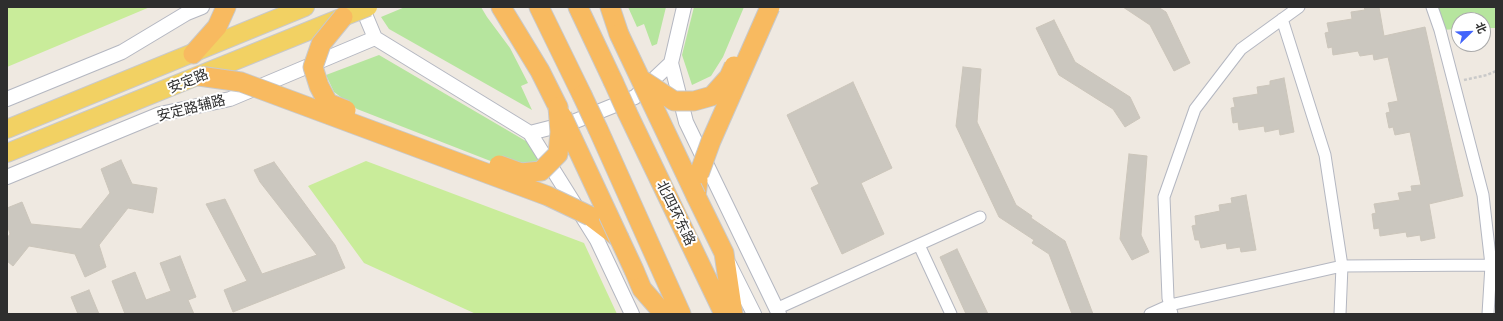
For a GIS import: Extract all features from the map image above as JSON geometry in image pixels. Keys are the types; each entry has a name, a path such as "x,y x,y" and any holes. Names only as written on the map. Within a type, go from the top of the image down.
{"highway":[{"path":"193,54 217,27 226,7"},
{"path":"501,7 540,71 642,289 664,314"},
{"path":"539,7 598,129 681,314"},
{"name":"北四环东路","path":"578,7 724,314"},
{"path":"610,7 619,34 724,253 733,314"},
{"path":"642,80 674,101 694,101 712,96 729,77 757,7"},
{"path":"696,196 699,174 711,141 770,7"},
{"path":"342,17 321,44 313,67 319,86 328,103 521,173 541,171 558,154 560,132 558,107"},
{"path":"199,76 241,82 548,196 590,216 619,238"}],"main road":[{"name":"安定路","path":"7,130 305,7"},
{"name":"安定路","path":"7,153 368,7"}],"street":[{"path":"7,99 122,52 187,13 202,7"},
{"path":"362,7 375,38 530,133 597,240 632,314"},
{"path":"684,7 672,64 686,122 777,311 980,217"},
{"path":"1171,309 1168,298 1164,197 1195,109 1241,48 1300,7"},
{"path":"1432,7 1440,30 1484,195 1491,265 1488,314"},
{"path":"1282,19 1325,155 1342,266 1340,314"},
{"name":"安定路辅路","path":"7,177 160,114 230,99 375,38"},
{"path":"530,133 573,122 635,97 672,64"},
{"path":"919,245 951,314"},
{"path":"724,253 754,314"},
{"path":"1150,314 1342,266 1491,265"},
{"path":"642,289 654,314"}],"path":[{"path":"1454,82 1486,75 1496,71"}],"green space":[{"path":"7,7 150,7 7,67"},
{"path":"405,7 481,7 510,48 528,83 521,86 532,110 389,29 381,17"},
{"path":"628,7 666,7 657,44 652,46 644,24 637,27"},
{"path":"694,7 744,7 723,57 711,76 692,85 682,55"},
{"path":"1432,7 1496,7 1496,28 1491,28 1491,12 1451,12 1451,29 1440,30"},
{"path":"379,55 536,147 543,160 529,169 511,169 357,109 334,92 326,75"},
{"path":"366,161 584,243 617,314 476,314 364,263 308,186"}],"building":[{"path":"1123,7 1158,7 1166,12 1190,63 1174,71 1150,25"},
{"path":"1364,7 1379,7 1384,36 1425,27 1463,196 1429,204 1435,238 1421,241 1420,235 1407,237 1406,232 1380,236 1379,228 1374,229 1372,214 1376,213 1374,204 1400,200 1398,193 1412,191 1411,186 1421,185 1410,132 1395,135 1393,127 1389,128 1386,113 1390,112 1388,103 1398,101 1388,57 1374,60 1373,54 1360,56 1358,51 1333,55 1332,47 1328,48 1325,33 1329,32 1327,23 1352,19 1351,12 1365,10"},
{"path":"1054,20 1075,62 1130,97 1140,118 1125,127 1113,109 1059,75 1036,28"},
{"path":"963,67 981,69 977,122 1016,205 1032,216 1031,218 1065,241 1093,314 1072,314 1049,254 1032,243 1034,240 999,217 956,126"},
{"path":"1284,78 1294,132 1280,135 1279,129 1265,132 1264,126 1239,130 1238,122 1233,123 1231,108 1235,107 1233,98 1258,94 1257,87 1270,85 1270,81"},
{"path":"853,82 892,168 861,183 884,234 842,254 811,188 819,184 787,115"},
{"path":"1129,154 1147,156 1141,235 1149,252 1132,260 1120,239"},
{"path":"121,160 132,184 157,188 153,213 128,208 99,245 106,267 85,277 75,254 29,246 13,266 7,261 7,238 10,234 7,224 7,208 22,202 31,224 81,229 110,193 101,169"},
{"path":"274,162 335,245 345,268 233,312 224,290 247,281 206,204 225,199 262,274 317,255 260,182 254,170"},
{"path":"1246,195 1256,250 1241,252 1240,247 1227,249 1226,243 1201,248 1199,240 1195,240 1192,226 1196,225 1195,216 1220,211 1219,205 1232,203 1231,198"},
{"path":"957,249 988,314 966,314 940,257"},
{"path":"180,256 196,297 188,300 194,314 125,314 112,281 135,272 146,300 171,291 160,263"},
{"path":"89,290 99,314 78,314 71,297"}]}
